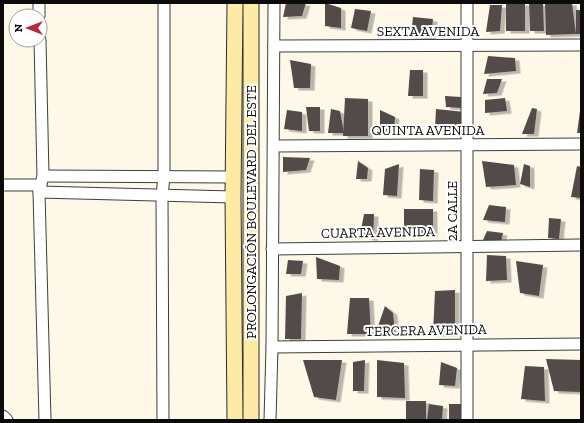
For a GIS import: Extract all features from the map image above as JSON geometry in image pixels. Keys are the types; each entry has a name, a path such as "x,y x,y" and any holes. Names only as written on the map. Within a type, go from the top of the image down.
{"street":[{"path":"163,420 162,196 164,176 164,3"},
{"path":"235,3 233,177 235,420"},
{"name":"PROLONGACIÓN BOULEVARD DEL ESTE","path":"251,3 251,420"},
{"path":"270,420 274,146 274,3"},
{"name":"2A CALLE","path":"467,3 467,420"},
{"name":"SEXTA AVENIDA","path":"274,46 581,45"},
{"path":"40,48 45,420"},
{"name":"QUINTA AVENIDA","path":"274,146 581,144"},
{"path":"3,185 164,176 233,177"},
{"path":"41,184 162,196 233,197"},
{"name":"CUARTA AVENIDA","path":"272,249 581,245"},
{"name":"TERCERA AVENIDA","path":"272,347 581,344"},
{"path":"3,416 7,420"}],"building":[{"path":"286,3 306,3 302,16 283,17"},
{"path":"325,3 341,8 341,28 325,26"},
{"path":"506,3 525,3 525,31 506,31"},
{"path":"529,3 543,3 544,31 530,31"},
{"path":"545,3 572,3 576,34 546,35"},
{"path":"490,5 502,5 500,31 486,32"},
{"path":"355,9 371,11 367,31 351,28"},
{"path":"576,10 581,10 581,34 576,34"},
{"path":"413,17 433,19 431,38 411,36"},
{"path":"488,56 515,58 516,71 484,74"},
{"path":"290,60 311,64 310,88 294,88"},
{"path":"410,70 423,70 423,96 408,96"},
{"path":"487,79 502,79 497,93 483,94"},
{"path":"445,96 461,97 462,108 446,107"},
{"path":"345,98 368,99 368,136 343,136"},
{"path":"505,98 507,111 485,113 485,100"},
{"path":"306,107 320,107 320,131 309,131"},
{"path":"532,108 537,109 534,134 522,134"},
{"path":"331,109 340,111 344,133 328,133"},
{"path":"436,109 465,112 463,131 435,128"},
{"path":"287,110 302,112 302,131 284,129"},
{"path":"380,110 395,117 394,131 380,130"},
{"path":"580,111 581,133 577,133"},
{"path":"283,157 310,158 306,170 283,172"},
{"path":"358,161 368,168 367,179 356,179"},
{"path":"482,161 514,165 516,185 486,187"},
{"path":"399,164 397,196 383,195 385,169"},
{"path":"524,164 530,166 530,187 520,184"},
{"path":"577,166 581,167 581,198 571,197"},
{"path":"420,169 434,170 433,201 419,200"},
{"path":"489,205 506,207 505,222 483,220"},
{"path":"404,209 433,209 433,235 404,235"},
{"path":"364,214 374,214 373,239 360,235"},
{"path":"549,218 561,219 559,239 548,238"},
{"path":"487,231 503,233 501,242 483,240"},
{"path":"487,255 506,256 507,280 486,281"},
{"path":"316,257 340,266 339,280 317,279"},
{"path":"288,260 303,261 301,274 286,274"},
{"path":"516,261 543,265 539,296 520,293"},
{"path":"455,290 455,334 433,334 435,291"},
{"path":"302,293 301,339 285,339 286,296"},
{"path":"350,298 369,298 371,334 347,334"},
{"path":"385,306 393,313 395,333 376,332"},
{"path":"546,359 581,360 581,392 554,391"},
{"path":"303,360 342,360 336,400 314,397"},
{"path":"365,360 364,391 353,391 353,362"},
{"path":"377,360 404,363 405,398 377,397"},
{"path":"441,362 457,368 455,386 439,385"},
{"path":"525,366 544,367 545,401 521,399"},
{"path":"406,401 426,401 426,420 406,420"},
{"path":"429,404 443,406 442,420 427,420"},
{"path":"449,404 464,404 463,420 449,420"}]}
